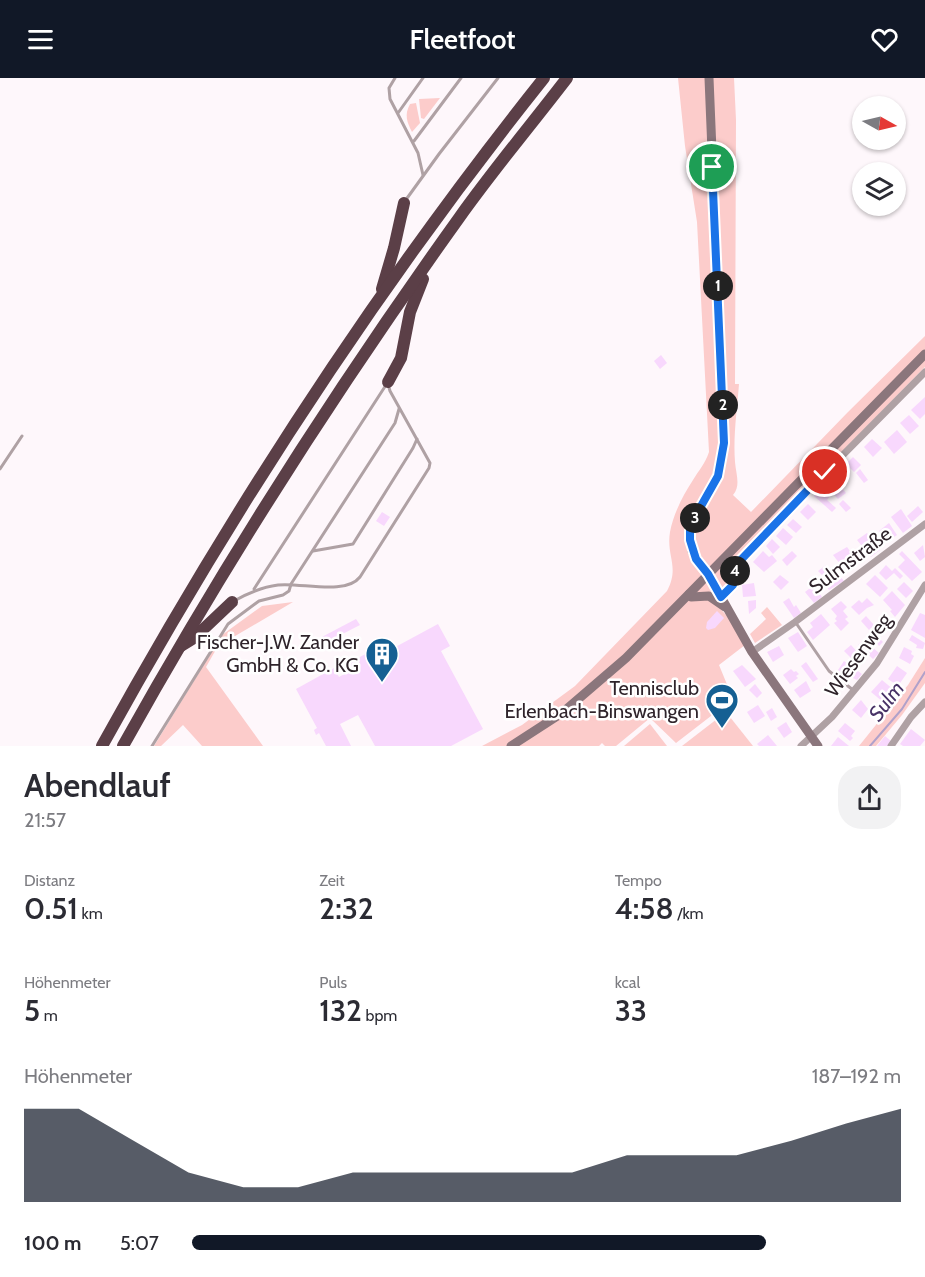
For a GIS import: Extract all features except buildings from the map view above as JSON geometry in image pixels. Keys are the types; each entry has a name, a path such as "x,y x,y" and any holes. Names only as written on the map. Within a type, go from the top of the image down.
{"highway":[{"path":"102,746 145,667 220,542 328,373 380,297 544,78"},
{"path":"123,746 178,648 284,475 460,216 567,78"},
{"path":"380,297 404,203"},
{"path":"388,382 401,358 410,312 431,258"},
{"path":"178,648 194,638 232,602"}],"main road":[{"path":"709,78 724,443 718,476 696,515 690,530 690,540 696,559 708,574 752,652 814,742"},
{"path":"511,746 562,713 626,658 925,354"},
{"path":"689,594 691,597 709,596 727,608"}],"street":[{"path":"721,597 733,585 738,561 868,427 925,372"},
{"name":"Sulmstraße","path":"752,652 925,524"},
{"name":"Wiesenweg","path":"801,746 814,742 855,691 891,644 925,585"},
{"path":"891,746 910,717 925,702"}],"lane":[{"path":"395,78 389,88 390,99 413,142 422,164 423,176"},
{"path":"398,114 423,78"},
{"path":"413,142 461,78"},
{"path":"404,203 498,78"},
{"path":"232,602 253,590 291,584 345,586 355,583 429,468 429,458 399,409 388,382"},
{"path":"253,590 388,382"},
{"path":"152,746 228,624 259,601 283,595 289,591 291,584 395,423 399,409"},
{"path":"0,469 21,436"},
{"path":"312,552 352,544 417,439"},
{"path":"795,622 829,671 855,691"}],"shaded area":[{"path":"678,78 734,78 736,120 735,384 739,384 734,443 737,484 733,495 751,512 925,336 925,367 732,565 731,581 712,600 729,618 745,645 719,665 733,699 676,743 650,718 616,746 605,746 602,743 599,746 482,746 522,725 575,686 667,591 671,583 673,568 669,540 671,526 682,499 709,452 697,222 685,146"},
{"path":"440,98 424,119 421,118 419,99"},
{"path":"416,103 420,123 412,132 407,112 410,104"},
{"path":"293,602 218,646 206,667 263,746 202,746 183,725 161,746 154,746 222,635 262,606"},
{"path":"767,607 782,625 755,643 750,634 766,619 761,613"},
{"path":"925,658 925,683 902,715 876,746 859,746 908,685"},
{"name":"Tennisclub Erlenbach-Binswangen","path":"726,712 753,746 682,746"},
{"name":"Tennisclub Erlenbach-Binswangen","path":"650,724 667,746 624,746"}],"waterway":[{"name":"Sulm","path":"870,746 902,709 925,672"}],"place":[{"name":"Fischer-J.W. Zander GmbH & Co. KG","path":"382,683"},
{"name":"Tennisclub Erlenbach-Binswangen","path":"722,729"}],"route":[{"path":"712,167 724,443 718,476 696,515 690,530 690,540 696,559 721,597 735,581 736,565 825,472"}]}
